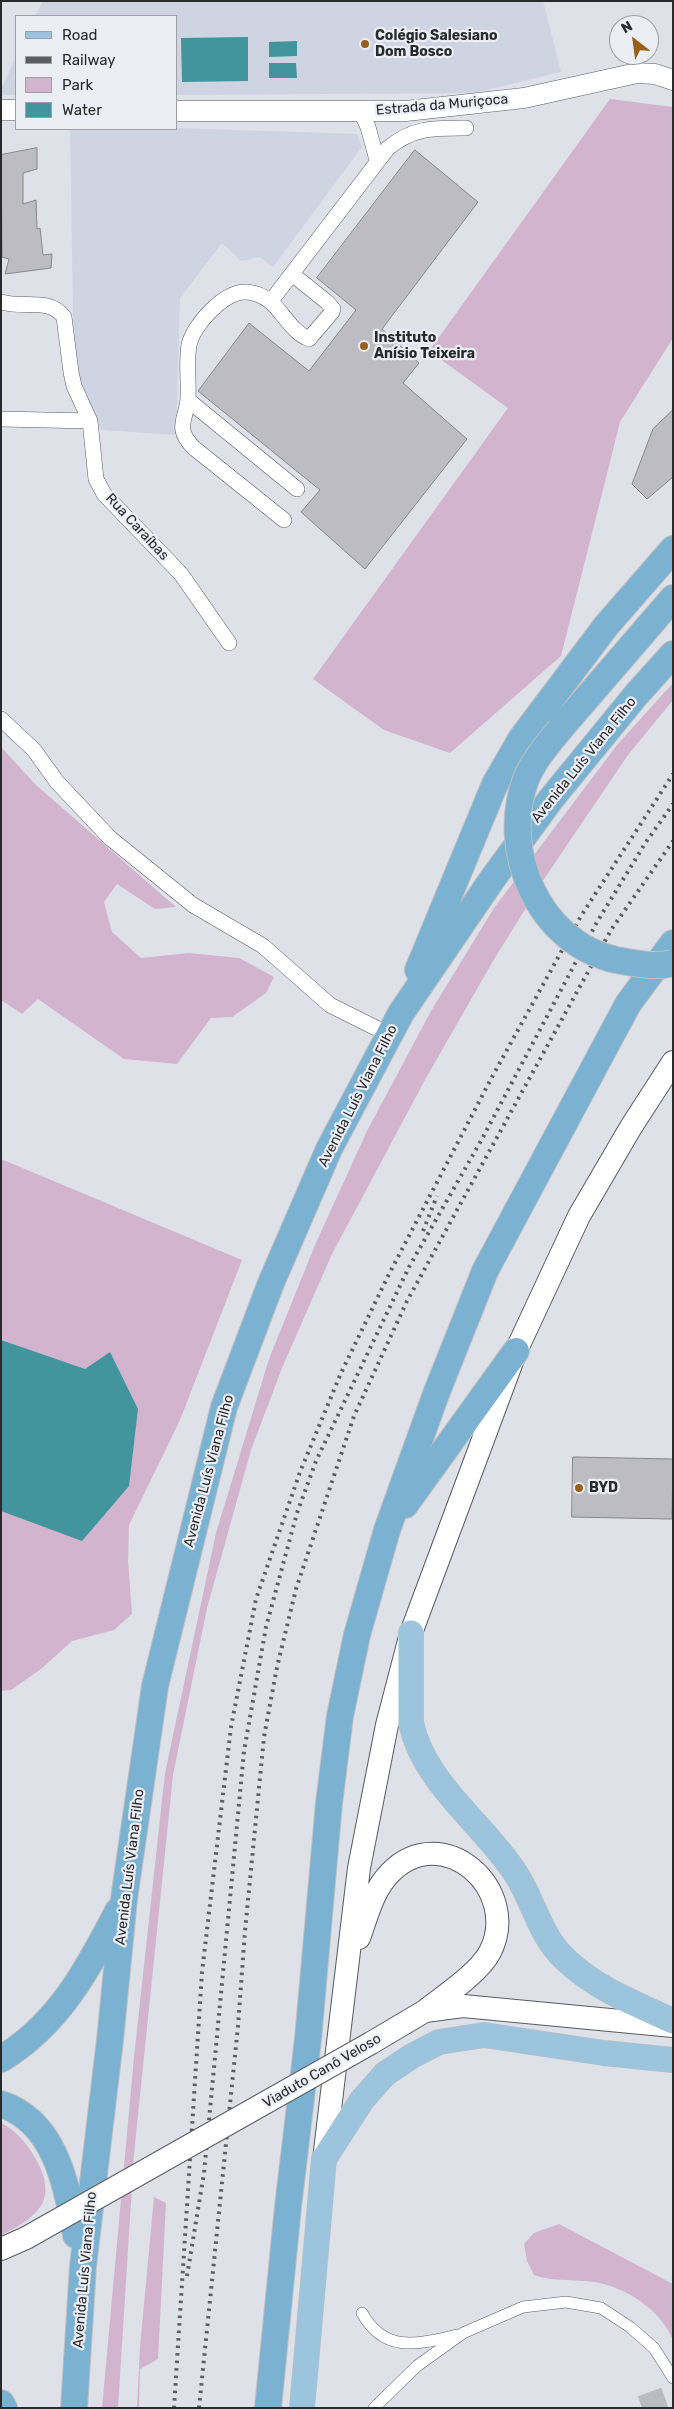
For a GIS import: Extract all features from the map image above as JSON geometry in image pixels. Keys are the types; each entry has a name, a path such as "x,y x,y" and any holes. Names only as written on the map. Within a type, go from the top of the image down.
{"highway":[{"path":"395,1024 495,784 512,754 606,626 657,564 673,549"},
{"path":"673,598 541,752 526,780 517,829 520,859 529,888 551,920 573,940 601,956 640,964 673,963"},
{"name":"Avenida Luís Viana Filho","path":"74,2408 83,2266 110,2040 124,1899 155,1686 224,1407 270,1283 329,1149 395,1024 491,881 551,799 636,695 673,654"},
{"path":"268,2408 288,2207 308,2039 329,1803 340,1716 357,1636 387,1530 436,1394 485,1271 628,1004 673,944"},
{"path":"387,1530 516,1351"},
{"path":"1,2059 30,2039 56,2014 77,1985 124,1899"},
{"path":"1,2104 13,2107 27,2117 38,2129 54,2154 64,2179 83,2266"},
{"path":"1,2403 4,2408"}],"main road":[{"path":"302,2408 324,2159 361,1858 387,1726 411,1633 516,1351 579,1216 631,1127 673,1062"},
{"path":"411,1633 411,1723 413,1735 435,1773 499,1848 518,1876 547,1935 563,1958 592,1983 673,2021"},
{"path":"348,1969 377,1890 390,1873 403,1863 419,1856 442,1854 461,1860 481,1878 491,1893 498,1919 495,1937 490,1953 474,1970 426,2011"},
{"name":"Viaduto Canô Veloso","path":"1,2249 26,2238 426,2011 463,2006 673,2026"},
{"path":"324,2159 362,2100 385,2074 412,2056 439,2042 484,2035 604,2053 673,2060"}],"street":[{"name":"Estrada da Muriçoca","path":"178,111 406,111 524,98 636,73 655,74 673,80"},
{"path":"1,110 15,110"},
{"path":"361,112 368,127 377,160"},
{"path":"271,300 377,160 400,138 432,128 466,128"},
{"path":"284,520 188,442 184,435 182,417 188,400 189,344 192,334 206,316 227,296 236,293 256,294 271,300 299,333 309,339 312,338 333,309 292,274"},
{"name":"Rua Caraíbas","path":"1,302 20,306 51,306 58,309 64,317 72,379 90,421 96,479 104,494 181,574 229,642"},
{"path":"188,400 297,489"},
{"path":"1,419 90,421"},
{"path":"1,719 34,750 57,782 110,838 193,904 263,946 330,1005 395,1024"},
{"path":"362,2313 370,2327 382,2336 400,2344 421,2343 463,2333 523,2307 566,2302 601,2308 630,2327 654,2348 673,2378"},
{"path":"374,2408 417,2366 463,2333"}],"shaded area":[{"name":"Colégio Salesiano Dom Bosco","path":"43,1 543,1 561,72 474,93 178,95 178,15 36,15"},
{"path":"15,59 15,95 1,95 1,89"},
{"path":"178,128 357,134 362,147 273,267 260,257 241,261 222,243 180,298 176,435 101,430 74,374 70,130 178,130"}],"green space":[{"path":"610,99 673,107 673,338 620,422 561,656 450,753 384,730 313,679 508,408 429,351"},
{"path":"673,683 673,700 628,755 544,879 493,961 426,1078 332,1254 282,1368 251,1450 207,1608 173,1775 134,2154 118,2408 102,2408 134,2057 165,1773 216,1533 269,1359 315,1245 367,1131 431,1011 494,908 617,745"},
{"path":"1,747 36,785 176,907 155,909 117,884 104,902 112,932 141,958 189,953 239,958 274,977 266,993 232,1017 211,1018 177,1064 124,1059 38,999 22,1014 1,1000"},
{"path":"1,1159 242,1260 180,1420 129,1525 128,1561 132,1614 114,1630 72,1641 41,1669 11,1690 1,1691"},
{"path":"1,2123 19,2136 35,2157 45,2181 46,2192 40,2208 30,2218 1,2235"},
{"path":"154,2197 166,2203 158,2359 140,2369 139,2408 137,2408 140,2347"},
{"path":"559,2224 673,2284 673,2340 668,2329 651,2310 642,2302 619,2289 595,2282 557,2280 534,2275 527,2261 524,2244 534,2233"}],"water":[{"path":"248,37 248,81 182,82 181,38"},
{"path":"297,41 297,56 269,57 269,42"},
{"path":"269,63 296,63 297,78 269,78"},
{"path":"1,1340 85,1369 110,1352 138,1409 129,1486 82,1541 1,1511"}],"building":[{"path":"37,148 37,169 23,173 23,204 36,200 37,229 40,228 43,255 52,254 51,268 5,274 9,259 2,257 1,155"},
{"name":"Instituto Anísio Teixeira","path":"415,150 478,202 382,329 419,363 403,383 467,439 365,569 301,512 320,490 198,391 249,323 309,371 356,310 317,278"},
{"path":"673,410 673,477 647,499 632,484 653,429"},
{"path":"573,1457 673,1459 672,1519 572,1517"}],"tunnel":[{"path":"642,2408 673,2397"}],"railway":[{"path":"174,2408 202,1972 231,1727 256,1599 300,1472 341,1373 388,1276 492,1077 581,916 673,774"},
{"path":"187,2276 204,2173 244,1751 266,1627 297,1513 316,1461 409,1267 482,1139 597,922 646,842 673,804"},
{"path":"199,2408 238,2026 245,1931 264,1737 277,1667 296,1589 354,1416 407,1301 611,930 673,841"},
{"path":"423,1231 437,1196"}],"place":[{"name":"Colégio Salesiano Dom Bosco","path":"365,44"},
{"name":"Instituto Anísio Teixeira","path":"364,346"},
{"name":"BYD","path":"579,1488"}]}
